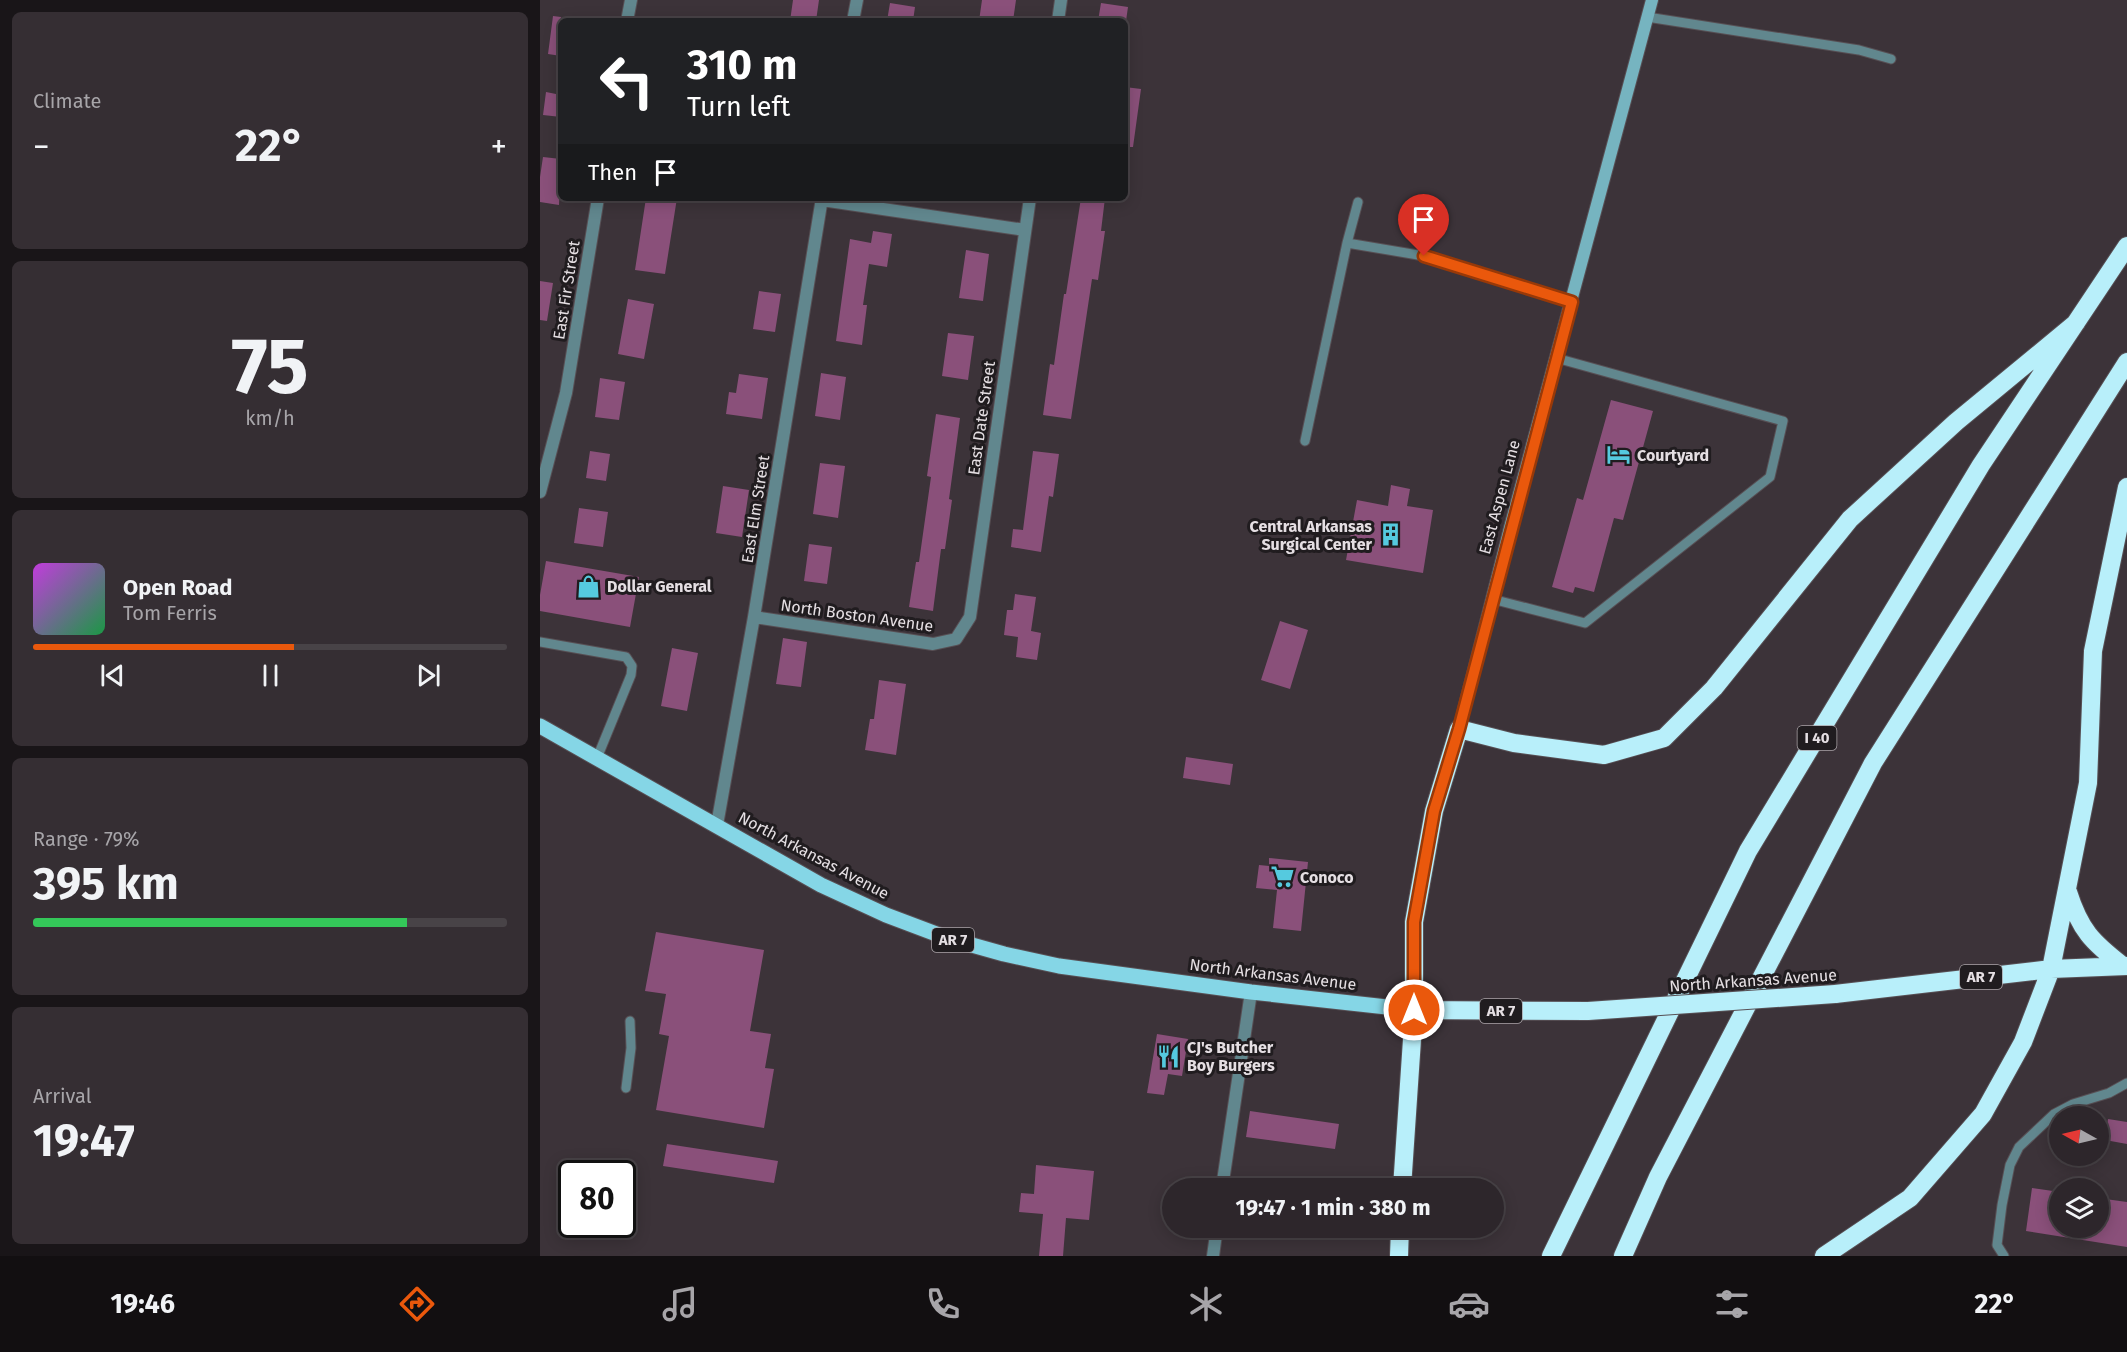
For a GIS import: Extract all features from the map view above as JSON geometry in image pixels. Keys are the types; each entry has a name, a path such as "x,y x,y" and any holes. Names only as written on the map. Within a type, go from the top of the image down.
{"highway":[{"name":"I 40","path":"1551,1256 1748,851 1982,465 2127,246"},
{"path":"1459,729 1514,743 1604,755 1664,738 1714,688 1850,519 1956,422 2076,323"},
{"path":"1623,1256 1658,1177 1873,763 2127,362"},
{"path":"1824,1256 1910,1197 1983,1114 2023,1042 2051,969 2088,783 2093,651 2127,487"},
{"name":"East Aspen Lane","path":"1402,1178 1414,1010 1414,922 1434,811 1459,729"},
{"path":"2067,890 2076,917 2097,946 2125,966"},
{"name":"North Arkansas Avenue","path":"1414,1010 1588,1011 1834,994 2051,969 2125,966"},
{"path":"1399,1256 1400,1238"}],"main road":[{"name":"North Arkansas Avenue","path":"540,726 821,885 886,915 947,938 1059,966 1251,992 1414,1010"}],"street":[{"path":"628,18 631,0"},
{"path":"854,18 857,0"},
{"path":"1058,18 1061,0"},
{"name":"East Aspen Lane","path":"1459,729 1652,0"},
{"name":"East Fir Street","path":"540,492 566,393 598,201"},
{"name":"East Elm Street","path":"717,825 754,617 822,201"},
{"path":"835,201 1025,230"},
{"name":"East Date Street","path":"956,639 970,617 1030,201"},
{"name":"North Boston Avenue","path":"754,617 933,644 956,639"},
{"path":"1223,1178 1251,992"},
{"path":"1213,1256 1215,1238"}],"lane":[{"path":"1647,17 1859,50 1891,59"},
{"path":"1305,441 1347,243 1358,202"},
{"path":"1347,243 1424,256 1572,302"},
{"path":"1492,599 1585,623 1770,477 1783,421 1556,358"},
{"path":"540,642 626,657 632,666 631,675 597,758"},
{"path":"626,1088 631,1048 630,1021"},
{"path":"2004,1256 1998,1245 2002,1205 2010,1165 2019,1147 2054,1114 2073,1104 2109,1093 2127,1083"}],"building":[{"path":"793,0 819,0 816,18 790,18"},
{"path":"982,0 1016,0 1013,18 979,18"},
{"path":"890,3 915,7 913,18 888,18"},
{"path":"1101,3 1128,7 1126,18 1098,18"},
{"path":"553,16 561,17 558,18 558,56 548,54"},
{"path":"1128,87 1141,89 1133,147 1128,147"},
{"path":"546,92 558,94 558,117 543,115"},
{"path":"543,157 558,159 559,205 540,202"},
{"path":"646,201 677,201 665,274 635,270"},
{"path":"1081,201 1105,201 1101,231 1105,231 1098,280 1092,279 1071,419 1043,415 1050,364 1054,365 1064,294 1066,294"},
{"path":"873,231 892,234 887,267 869,264 863,305 867,305 862,345 836,341 850,239 871,243"},
{"path":"966,250 989,254 983,301 959,298"},
{"path":"540,281 553,283 547,321 540,320"},
{"path":"759,291 781,294 775,332 753,329"},
{"path":"628,299 654,304 644,359 618,354"},
{"path":"948,333 974,336 968,380 942,376"},
{"path":"821,373 846,377 840,420 815,416"},
{"path":"739,374 768,378 762,419 726,414 729,392 736,393"},
{"path":"600,378 625,382 619,420 595,417"},
{"name":"Courtyard","path":"1611,400 1653,411 1623,520 1614,518 1594,592 1575,587 1573,593 1552,587 1577,498 1583,500"},
{"path":"936,414 960,418 949,499 952,500 945,549 941,549 933,611 909,607 916,562 919,562 931,477 927,476"},
{"path":"590,451 610,454 606,481 586,478"},
{"path":"1033,451 1059,454 1053,497 1049,496 1041,552 1011,547 1013,529 1023,530"},
{"path":"820,463 845,466 838,518 813,514"},
{"name":"Central Arkansas Surgical Center","path":"1391,485 1410,489 1407,506 1433,510 1423,573 1346,560 1357,500 1388,506"},
{"path":"723,486 749,490 742,537 716,533"},
{"path":"579,508 608,512 603,547 574,543"},
{"path":"809,544 832,547 827,584 804,581"},
{"name":"Dollar General","path":"546,561 639,577 630,627 540,611 540,595"},
{"path":"1015,594 1036,597 1031,631 1041,633 1037,660 1016,657 1018,637 1004,635 1007,610 1013,610"},
{"path":"1280,621 1308,630 1290,689 1261,680"},
{"path":"783,638 807,642 801,687 776,684"},
{"path":"672,648 698,653 687,711 661,706"},
{"path":"879,680 906,684 896,755 865,750 870,719 874,719"},
{"path":"1186,757 1233,764 1230,785 1183,778"},
{"path":"1269,858 1308,862 1301,931 1273,928 1277,890 1256,888 1259,865 1269,866"},
{"path":"656,932 764,950 750,1031 771,1034 765,1068 774,1069 764,1128 656,1110 669,1036 659,1034 666,994 645,991"},
{"name":"CJ's Butcher Boy Burgers","path":"1157,1034 1188,1039 1182,1076 1168,1074 1164,1095 1147,1093"},
{"path":"1250,1111 1339,1124 1335,1149 1246,1137"},
{"path":"2109,1119 2127,1122 2127,1144 2109,1141"},
{"path":"667,1144 778,1161 774,1183 663,1166"},
{"path":"1036,1165 1094,1171 1089,1220 1066,1218 1063,1256 1039,1256 1043,1214 1019,1212 1021,1193 1034,1194"},
{"path":"2032,1188 2049,1190 2049,1235 2026,1231"},
{"path":"2109,1200 2127,1202 2127,1247 2070,1238 2109,1238"}],"place":[{"name":"Courtyard","path":"1619,455"},
{"name":"Central Arkansas Surgical Center","path":"1390,535"},
{"name":"Dollar General","path":"589,586"},
{"name":"Conoco","path":"1282,877"},
{"name":"CJ's Butcher Boy Burgers","path":"1169,1056"}],"route":[{"path":"1414,1010 1414,922 1434,811 1459,729 1510,528 1572,302 1424,256"}]}
